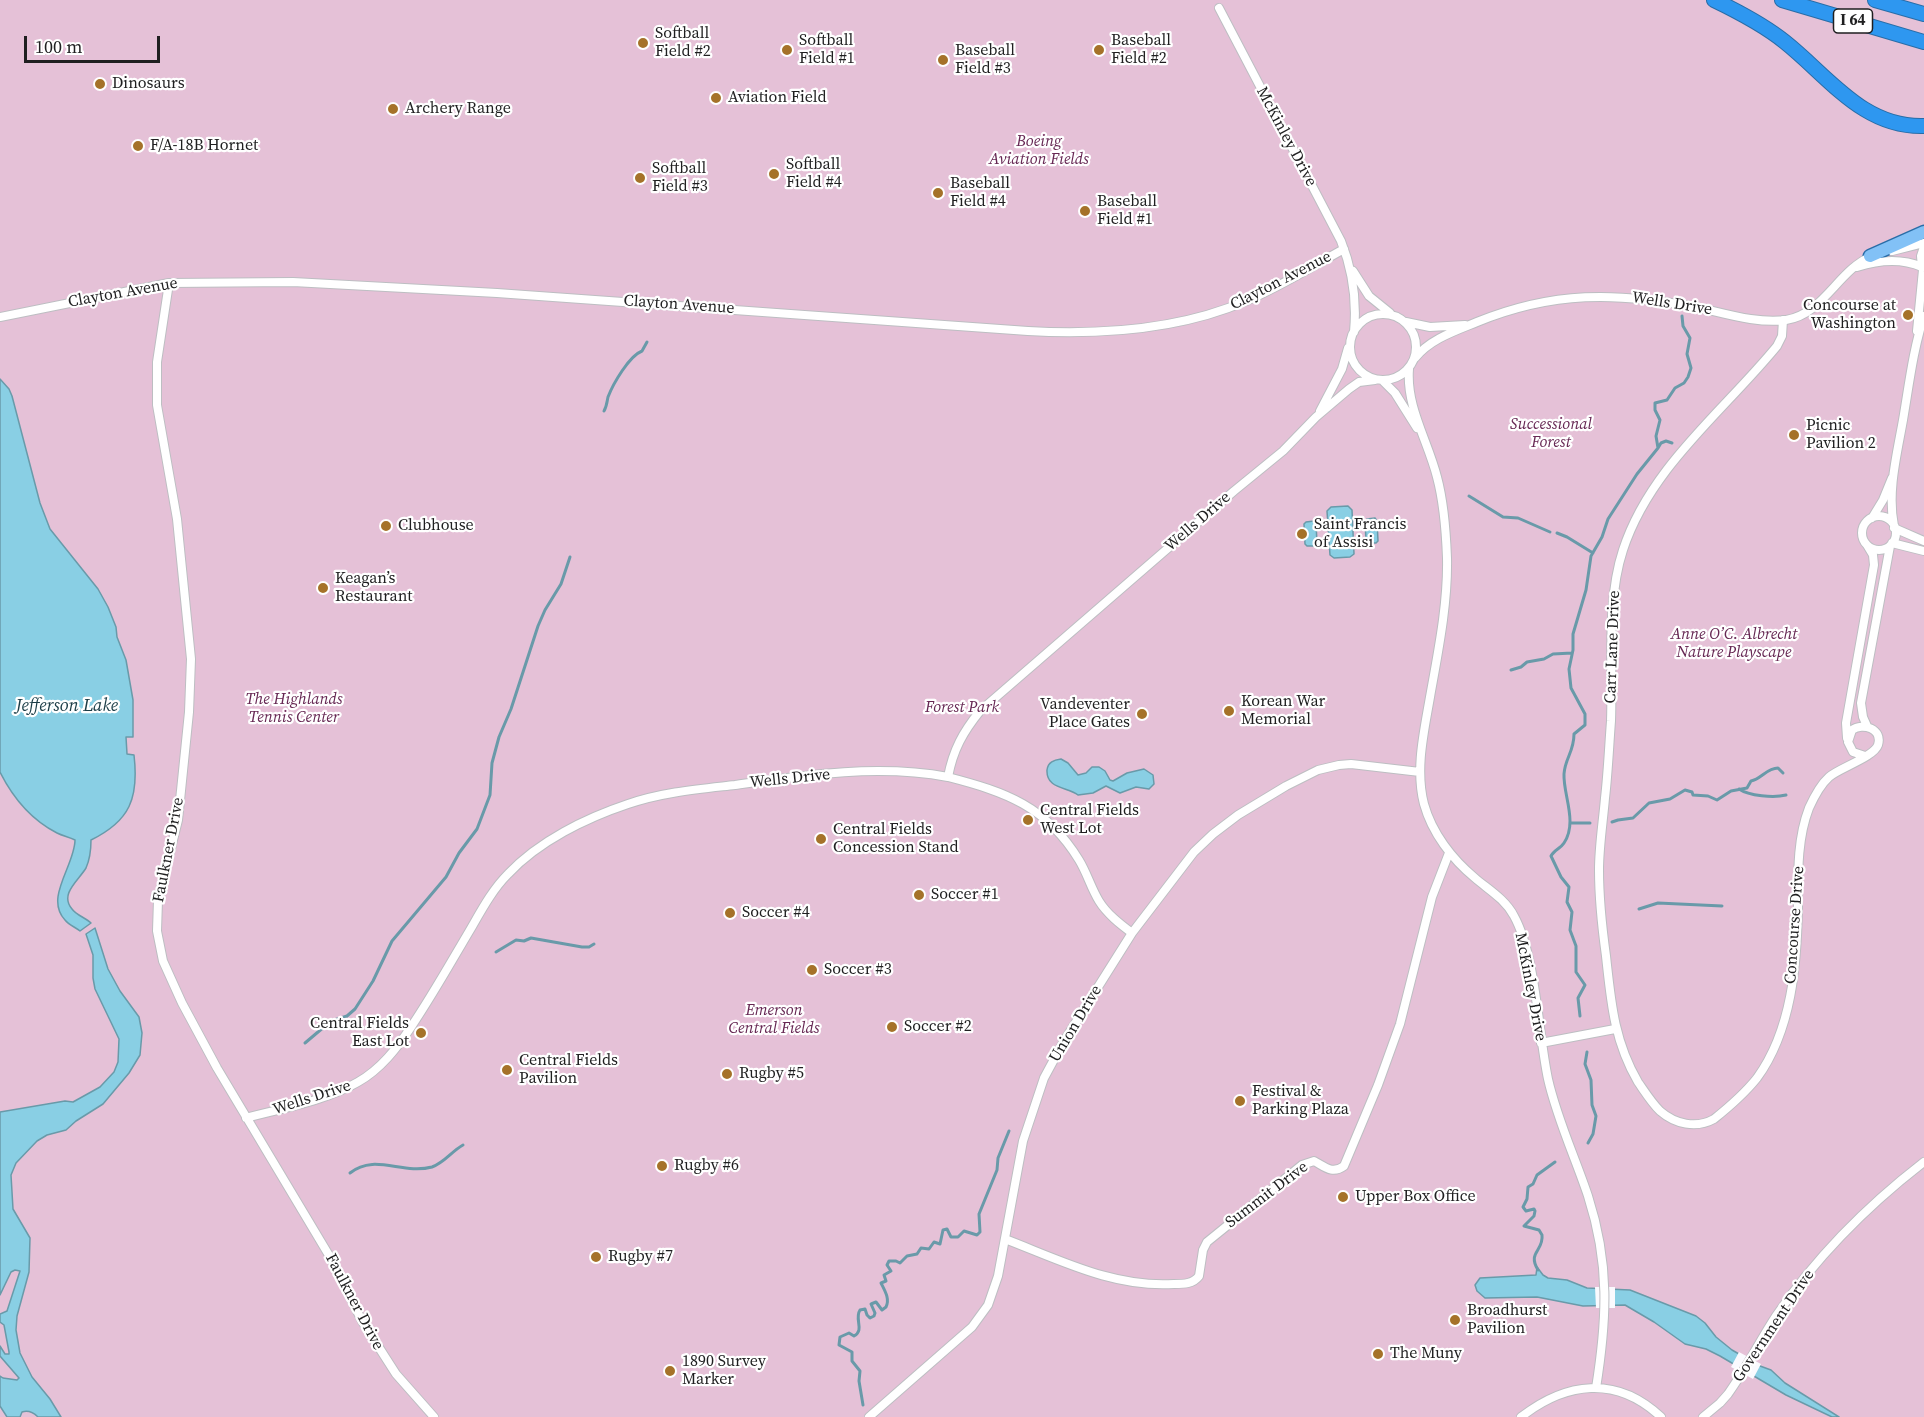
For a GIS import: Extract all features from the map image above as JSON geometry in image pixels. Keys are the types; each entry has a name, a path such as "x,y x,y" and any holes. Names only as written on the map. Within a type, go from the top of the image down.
{"highway":[{"path":"1714,0 1754,21 1786,43 1854,104 1882,119 1906,125 1924,126"},
{"name":"I 64","path":"1782,0 1924,42"},
{"name":"I 64","path":"1875,0 1924,14"},
{"path":"1892,122 1924,118"}],"main road":[{"path":"1870,256 1924,232"}],"street":[{"name":"McKinley Drive","path":"1219,8 1326,210 1344,249 1350,267 1355,301 1352,336"},
{"name":"Wells Drive","path":"1415,358 1433,341 1472,324 1530,303 1573,297 1629,297 1756,319 1783,320 1799,316 1816,306 1841,279 1870,256 1924,245"},
{"path":"1917,340 1923,270 1921,256 1924,245"},
{"name":"Clayton Avenue","path":"0,317 168,283 293,282 386,286 1028,331 1084,332 1162,324 1228,309 1285,283 1344,249"},
{"path":"1856,267 1894,260 1911,263 1923,270"},
{"name":"McKinley Drive","path":"1350,267 1370,296 1382,309 1393,316"},
{"name":"Faulkner Drive","path":"168,283 157,362 157,405 178,530 189,629 190,687 178,820 158,900 158,931 163,961 168,976 246,1118 330,1257 362,1321 396,1374 434,1417"},
{"path":"1382,314 1405,322 1415,338 1417,350 1409,369 1402,375 1379,380 1364,374 1355,365 1351,354 1352,336 1362,321 1382,314"},
{"path":"1867,726 1861,703 1891,544 1895,534 1892,509 1894,471 1917,340 1924,316"},
{"name":"Carr Lane Drive","path":"1616,1029 1603,931 1599,869 1608,771 1613,606 1618,566 1633,523 1650,494 1694,437 1778,346 1782,336 1783,320"},
{"name":"Wells Drive","path":"1405,322 1430,327 1472,324"},
{"name":"Wells Drive","path":"1316,417 1342,369 1352,336"},
{"name":"McKinley Drive","path":"1409,369 1410,393 1440,493 1447,559 1443,609 1424,735 1420,772 1421,789 1428,814 1449,853 1463,868 1499,897 1514,916 1520,929 1530,968 1549,1083 1595,1219 1603,1262 1604,1340 1596,1388"},
{"name":"McKinley Drive","path":"1379,380 1395,393 1423,437"},
{"name":"Wells Drive","path":"246,1118 336,1093 360,1081 381,1065 401,1042 423,1009 488,899 506,875 535,851 591,819 628,804 664,795 771,780 872,771 911,772 948,777 951,760 960,738 980,711 1283,451 1316,417 1353,385 1379,380"},
{"path":"1848,742 1852,730 1867,726 1875,731 1878,743 1873,753 1865,756 1853,752 1848,742 1846,723 1874,565 1873,555 1863,538 1863,529 1883,500 1894,471"},
{"path":"1872,518 1885,518 1894,526 1924,541"},
{"path":"1868,545 1878,550 1891,544 1924,550"},
{"name":"Concourse Drive","path":"1616,1029 1621,1048 1637,1079 1652,1103 1672,1119 1686,1124 1707,1123 1749,1087 1774,1049 1786,1012 1796,944 1799,854 1810,806 1818,789 1830,777 1865,756"},
{"name":"Union Drive","path":"869,1417 981,1316 994,1291 1023,1141 1044,1078 1064,1041 1132,933 1194,852 1213,834 1260,800 1318,770 1339,765 1368,765 1420,772"},
{"path":"948,777 996,790 1014,798 1049,822 1080,861 1100,903 1132,933"},
{"name":"Summit Drive","path":"1005,1239 1114,1280 1153,1285 1190,1283 1199,1276 1203,1250 1207,1242 1302,1165 1314,1161 1330,1170 1344,1166 1370,1106 1400,1024 1432,897 1449,853"},
{"path":"1541,1043 1616,1029"},
{"name":"Government Drive","path":"1703,1417 1724,1399 1776,1317 1814,1266 1860,1216 1924,1162"},
{"path":"1521,1417 1554,1396 1575,1390 1596,1388 1611,1390 1635,1400 1648,1406 1661,1417"}],"green space":[{"name":"Forest Park","path":"0,0 1924,0 1924,1417 0,1417"}],"water":[{"name":"Jefferson Lake","path":"0,379 12,396 40,503 50,529 98,589 108,607 126,660 133,700 133,737 126,737 127,754 134,755 133,796 129,807 115,825 91,840 86,868 69,893 68,898 72,909 91,923 80,931 65,920 59,911 58,902 75,840 48,828 31,815 11,791 0,772"},
{"path":"1348,506 1352,510 1354,554 1350,557 1334,558 1330,555 1327,511 1331,507"},
{"path":"1375,518 1378,541 1369,543 1366,541 1365,521"},
{"path":"1314,521 1317,543 1315,546 1307,546 1304,524"},
{"path":"1061,759 1068,763 1078,775 1086,773 1092,767 1099,767 1113,781 1127,773 1144,769 1153,775 1154,784 1149,789 1136,787 1120,793 1106,786 1093,793 1078,795 1050,781 1047,770 1050,763"},
{"path":"95,928 108,969 120,991 139,1017 142,1033 140,1055 129,1073 103,1104 66,1130 47,1135 37,1141 16,1163 11,1175 13,1209 30,1238 29,1272 17,1316 16,1330 20,1353 32,1377 61,1417 38,1417 26,1411 22,1412 20,1417 7,1417 0,1406 0,1376 17,1380 19,1378 0,1356 0,1346 5,1354 9,1352 4,1325 0,1322 0,1314 7,1311 20,1271 11,1272 0,1295 0,1112 65,1101 73,1102 100,1087 114,1072 118,1062 119,1039 95,989 93,955 86,934"},
{"path":"1537,1267 1548,1278 1567,1280 1587,1288 1630,1290 1696,1316 1732,1350 1771,1370 1785,1383 1839,1417 1832,1417 1786,1395 1706,1349 1685,1344 1625,1305 1583,1306 1537,1297 1485,1298 1477,1291 1475,1285 1480,1278 1536,1275"}],"pier":[{"path":"1595,1287 1615,1287 1615,1308 1596,1308"},
{"path":"1739,1352 1761,1364 1753,1379 1731,1367"}],"waterway":[{"path":"1580,1016 1578,998 1585,985 1576,972 1576,946 1570,930 1572,912 1567,902 1569,887 1561,877 1551,856 1563,845 1568,835 1570,817 1564,774 1573,746 1574,734 1585,725 1585,714 1571,688 1569,669 1573,650 1573,634 1586,590 1591,556 1602,537 1608,519 1637,474 1658,448 1656,436 1660,420 1655,410 1655,403 1667,400 1675,388 1684,383 1688,377 1691,368 1687,354 1690,338 1683,326 1682,316"},
{"path":"604,411 618,378 647,342"},
{"path":"1658,448 1666,441 1672,443"},
{"path":"1469,496 1503,517 1518,518 1550,532"},
{"path":"1557,533 1593,553"},
{"path":"305,1043 331,1021 347,1016 355,1009 373,981 392,941 446,877 459,853 477,829 490,795 492,763 499,737 511,709 538,626 561,584 570,557"},
{"path":"1511,670 1553,654 1572,653"},
{"path":"1612,822 1633,818 1649,803 1670,799 1685,790 1692,792 1693,795 1708,796 1717,800 1731,791 1747,788 1751,781 1771,770 1778,768 1783,773"},
{"path":"1739,789 1762,796 1786,795"},
{"path":"1571,823 1590,823"},
{"path":"1639,909 1658,903 1722,906"},
{"path":"496,952 516,940 524,941 531,938 582,947 594,944"},
{"path":"1587,1052 1585,1064 1591,1080 1592,1105 1596,1116 1593,1134 1588,1143"},
{"path":"863,1405 859,1381 860,1371 852,1361 852,1352 839,1345 840,1337 849,1333 854,1336 857,1334 860,1310 865,1309 870,1318 875,1313 871,1304 876,1302 882,1310 886,1307 887,1298 881,1283 886,1281 884,1275 891,1271 887,1265 889,1261 900,1263 907,1256 917,1254 921,1248 929,1249 934,1242 940,1244 943,1230 947,1229 951,1237 958,1237 964,1231 977,1235 980,1232 979,1214 997,1170 998,1158 1009,1131"},
{"path":"350,1173 359,1167 379,1164 421,1169 432,1167 463,1145"},
{"path":"1538,1270 1534,1259 1541,1245 1542,1235 1539,1230 1524,1226 1534,1216 1535,1211 1534,1209 1526,1211 1523,1207 1527,1199 1528,1187 1533,1184 1537,1175 1555,1162"}],"place":[{"name":"Softball Field #2","path":"643,43"},
{"name":"Softball Field #1","path":"787,50"},
{"name":"Baseball Field #2","path":"1099,50"},
{"name":"Baseball Field #3","path":"943,60"},
{"name":"Dinosaurs","path":"100,84"},
{"name":"Aviation Field","path":"716,98"},
{"name":"Archery Range","path":"393,109"},
{"name":"F/A-18B Hornet","path":"138,146"},
{"name":"Softball Field #4","path":"774,174"},
{"name":"Softball Field #3","path":"640,178"},
{"name":"Baseball Field #4","path":"938,193"},
{"name":"Baseball Field #1","path":"1085,211"},
{"name":"Concourse at Washington","path":"1908,315"},
{"name":"Picnic Pavilion 2","path":"1794,435"},
{"name":"Clubhouse","path":"386,526"},
{"name":"Saint Francis of Assisi","path":"1302,534"},
{"name":"Keagan’s Restaurant","path":"323,588"},
{"name":"Korean War Memorial","path":"1229,711"},
{"name":"Vandeventer Place Gates","path":"1142,714"},
{"name":"Central Fields West Lot","path":"1028,820"},
{"name":"Central Fields Concession Stand","path":"821,839"},
{"name":"Soccer #1","path":"919,895"},
{"name":"Soccer #4","path":"730,913"},
{"name":"Soccer #3","path":"812,970"},
{"name":"Soccer #2","path":"892,1027"},
{"name":"Central Fields East Lot","path":"421,1033"},
{"name":"Central Fields Pavilion","path":"507,1070"},
{"name":"Rugby #5","path":"727,1074"},
{"name":"Festival & Parking Plaza","path":"1240,1101"},
{"name":"Rugby #6","path":"662,1166"},
{"name":"Upper Box Office","path":"1343,1197"},
{"name":"Rugby #7","path":"596,1257"},
{"name":"Broadhurst Pavilion","path":"1455,1320"},
{"name":"The Muny","path":"1378,1354"},
{"name":"1890 Survey Marker","path":"670,1371"}],"park label":[{"name":"Boeing Aviation Fields","path":"1039,151"},
{"name":"Successional Forest","path":"1551,434"},
{"name":"Anne O’C. Albrecht Nature Playscape","path":"1734,644"},
{"name":"The Highlands Tennis Center","path":"294,709"},
{"name":"Emerson Central Fields","path":"774,1020"}]}
